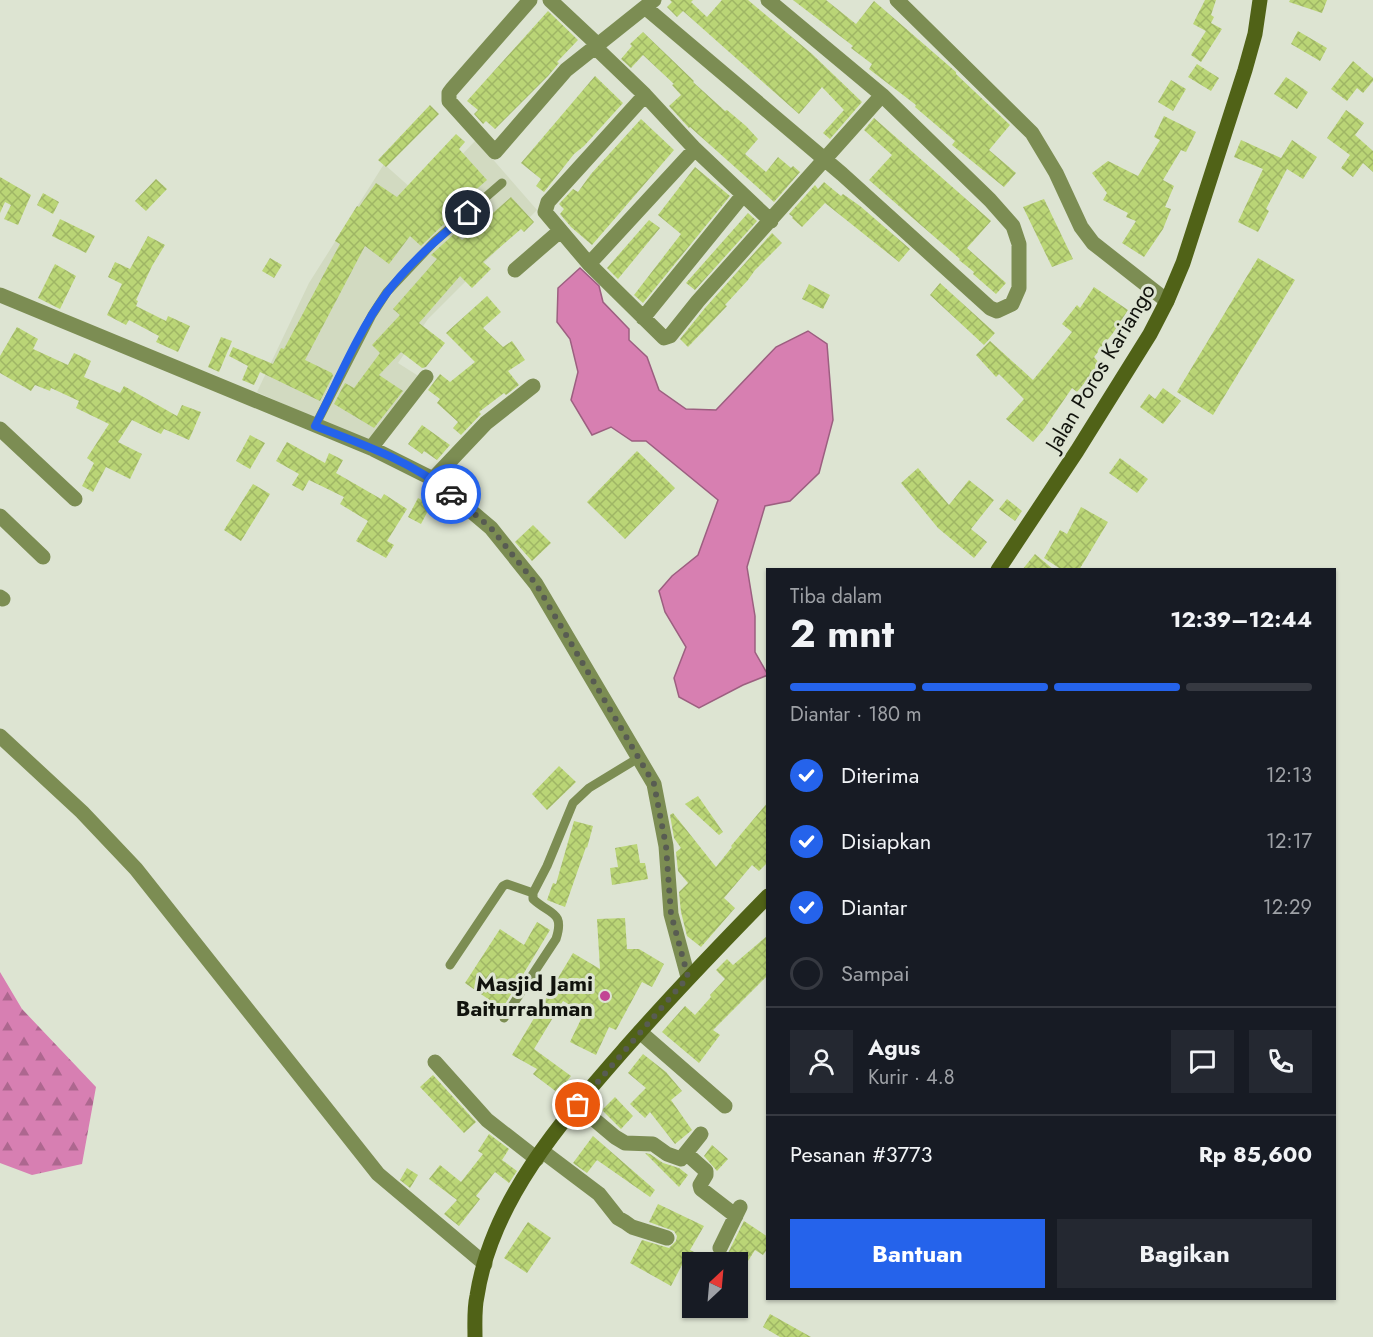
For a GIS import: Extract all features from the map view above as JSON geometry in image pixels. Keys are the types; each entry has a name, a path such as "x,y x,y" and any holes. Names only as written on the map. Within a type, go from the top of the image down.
{"main road":[{"name":"Jalan Poros Kariango","path":"999,568 1150,334 1167,301 1183,263 1234,104 1255,34 1260,0"},
{"path":"475,1337 476,1297 484,1264 504,1213 540,1155 578,1105 688,977 766,898"}],"street":[{"path":"530,0 452,89 448,97 449,101 495,152 566,70 650,4 990,308 997,311 1012,304 1019,288 1019,244 1013,226 990,200 882,95 768,0"},
{"path":"550,0 645,95 695,149 771,221"},
{"path":"897,0 1032,133 1056,173 1081,227 1093,243 1167,301"},
{"path":"645,95 548,202 545,213 589,264 664,338 670,336 698,301 882,95"},
{"path":"589,264 695,149"},
{"path":"643,318 743,195"},
{"path":"515,270 560,231"},
{"path":"0,296 371,448 433,479 491,528 536,584 654,784 666,846 671,914 688,977"},
{"path":"371,448 426,377"},
{"path":"433,479 486,423 533,386"},
{"path":"0,429 75,499"},
{"path":"0,516 43,557"},
{"path":"0,736 118,848 378,1174 484,1264"},
{"path":"640,1032 725,1106"},
{"path":"435,1062 487,1120 599,1194 618,1218 632,1227 668,1238"},
{"path":"578,1105 625,1143 653,1144 675,1158 681,1159 687,1154 701,1134"},
{"path":"687,1154 705,1171 706,1175 700,1185 701,1189 738,1211 720,1248"}],"lane":[{"path":"315,426 372,315 387,292 434,242 502,183"},
{"path":"504,1018 556,939 560,923 558,917 533,899 533,893 547,866 573,803 589,788 640,757"},
{"path":"450,965 503,886 507,884 533,893"}],"shaded area":[{"path":"476,140 537,210 428,319 398,363 420,377 367,442 257,392 309,283 384,164 421,197"},
{"path":"580,268 599,286 603,302 629,329 629,340 647,357 659,390 686,409 716,410 776,347 808,331 827,344 833,420 819,473 790,501 765,506 747,567 755,616 755,652 766,671 766,676 699,708 679,697 674,678 686,647 665,612 659,591 672,576 698,555 718,500 646,441 632,441 611,427 592,435 571,400 578,372 570,339 557,322 558,288"}],"green space":[{"path":"0,972 22,1009 96,1087 82,1164 32,1175 0,1163"}],"building":[{"path":"670,0 693,0 691,2 707,17 722,0 748,0 812,54 862,102 830,139 823,133 844,110 822,87 799,114 683,11 677,17 667,7 672,2"},
{"path":"793,0 826,0 856,24 874,1 956,72 1010,125 989,150 1016,173 1004,187 952,145 955,141 915,107 916,105 869,69 872,64 851,48 853,46"},
{"path":"1205,0 1216,0 1211,23 1222,29 1201,62 1191,55 1206,31 1193,24"},
{"path":"1290,0 1327,0 1322,13 1289,2"},
{"path":"548,11 578,40 557,62 559,63 548,76 495,129 486,121 483,124 474,114 478,110 467,101"},
{"path":"1298,31 1327,48 1320,61 1291,44"},
{"path":"643,32 693,82 725,111 727,110 746,126 758,139 745,154 766,172 778,157 800,172 774,202 689,128 669,106 681,95 672,85 674,84 643,55 631,68 621,59 632,46 630,44"},
{"path":"1353,61 1373,78 1373,81 1363,93 1357,88 1347,101 1331,89"},
{"path":"1197,64 1219,78 1211,91 1188,77"},
{"path":"595,76 623,103 574,154 544,192 536,186 541,179 521,163"},
{"path":"1286,77 1308,92 1297,109 1274,94"},
{"path":"1171,80 1186,89 1173,111 1158,102"},
{"path":"430,105 439,114 386,167 378,160"},
{"path":"1346,110 1364,123 1355,135 1373,151 1373,172 1363,163 1353,177 1341,168 1350,155 1327,138"},
{"path":"1164,116 1196,132 1186,152 1181,150 1163,180 1174,186 1165,207 1171,209 1163,229 1144,257 1122,243 1136,221 1126,217 1128,213 1103,200 1107,193 1092,173 1108,161 1138,176 1160,140 1154,137"},
{"path":"874,118 991,221 967,248 1006,283 996,294 960,259 869,180 892,155 864,130"},
{"path":"641,119 674,150 592,245 560,214 564,209 559,204 573,189 578,192 591,174"},
{"path":"456,134 465,142 459,149 487,180 471,194 468,191 442,220 445,223 421,246 410,236 389,264 365,246 305,360 332,373 333,376 320,401 260,372 254,385 242,380 248,366 229,356 233,347 273,364 281,348 284,349 340,244 335,241 357,206 359,207 376,183 397,197"},
{"path":"1241,140 1281,158 1292,140 1317,157 1303,179 1287,169 1266,209 1269,211 1258,232 1238,222 1263,169 1234,157"},
{"path":"695,167 730,196 643,303 634,295 681,234 658,215"},
{"path":"0,177 31,195 18,225 4,219 11,205 5,202 0,213"},
{"path":"156,179 167,189 146,211 135,201"},
{"path":"824,182 841,196 843,194 860,206 910,249 899,262 825,203 802,227 792,218 789,214 815,185 818,189"},
{"path":"43,193 59,202 53,214 37,205"},
{"path":"511,197 534,222 524,232 521,229 483,262 491,269 472,288 460,276 419,323 445,343 426,367 422,368 401,352 379,375 403,391 374,428 334,404 345,383 354,388 380,353 372,345 400,315 393,309 437,259 431,255 455,233 462,240"},
{"path":"1044,199 1073,259 1052,267 1023,207"},
{"path":"748,213 757,221 695,290 686,283"},
{"path":"60,219 95,236 86,253 52,236"},
{"path":"649,220 660,228 618,279 607,268"},
{"path":"772,233 782,243 755,270 725,305 727,306 688,347 680,339"},
{"path":"148,236 165,245 152,266 136,300 138,301 136,306 166,321 168,316 190,326 178,352 156,342 159,336 129,320 126,325 107,315 122,284 108,277 115,262 130,269"},
{"path":"270,258 282,265 274,278 262,271"},
{"path":"1258,258 1295,280 1213,415 1177,392"},
{"path":"55,264 76,276 60,309 38,298"},
{"path":"940,283 995,333 984,345 930,295"},
{"path":"809,284 830,295 823,309 802,299"},
{"path":"1094,287 1128,310 1094,357 1100,364 1077,392 1072,388 1033,442 1006,419 1024,399 999,374 996,377 976,355 990,341 1033,380 1072,332 1062,324 1077,305 1080,308"},
{"path":"487,296 501,312 483,328 503,347 512,341 525,360 508,371 519,385 479,412 481,414 461,435 453,428 458,422 437,403 440,399 428,390 440,374 450,382 475,362 446,333"},
{"path":"17,327 38,339 33,349 68,365 74,353 91,361 84,377 120,393 124,386 177,416 182,405 201,412 189,440 164,429 161,434 132,420 118,442 142,454 130,479 106,467 93,492 82,486 94,463 87,458 109,424 76,408 79,401 51,388 50,391 35,385 31,391 0,373 0,356"},
{"path":"221,337 232,341 219,372 208,367"},
{"path":"1163,388 1181,401 1163,424 1140,407 1149,394 1155,399"},
{"path":"422,425 450,445 437,460 424,451 422,454 408,444"},
{"path":"250,435 265,443 250,469 236,461"},
{"path":"287,442 325,463 329,453 343,460 336,473 381,499 384,494 407,509 387,541 394,545 386,558 356,541 368,521 340,504 344,497 309,480 303,491 292,485 299,474 276,461"},
{"path":"637,451 675,488 625,539 587,502"},
{"path":"1120,458 1148,479 1137,493 1109,473"},
{"path":"918,468 949,505 969,480 994,500 971,529 987,542 974,558 938,528 901,483"},
{"path":"253,484 270,494 241,541 224,530"},
{"path":"418,498 431,505 421,524 408,517"},
{"path":"1007,499 1022,511 1015,521 999,509"},
{"path":"1081,507 1108,522 1080,568 1059,568 1044,558 1060,530 1067,534"},
{"path":"533,525 551,543 532,561 515,542"},
{"path":"1035,554 1052,568 1024,568"},
{"path":"559,766 576,782 547,810 532,794"},
{"path":"698,796 723,832 719,835 685,804"},
{"path":"766,804 766,864 759,871 752,865 724,898 735,908 701,947 687,936 681,912 679,892 688,883 678,871 676,852 681,848 674,838 670,815 673,813 716,867"},
{"path":"574,821 593,826 565,907 547,900 553,883 556,884"},
{"path":"637,844 640,863 645,863 648,879 612,885 610,868 618,867 615,848"},
{"path":"625,918 627,949 639,949 664,964 652,987 642,982 616,1030 609,1027 596,1055 570,1042 584,1013 563,1001 534,1049 571,1076 558,1093 533,1074 537,1069 512,1055 573,953 600,969 597,919"},
{"path":"537,922 550,930 499,1014 488,1007 491,1001 465,983 500,929 524,945"},
{"path":"766,937 766,977 713,1030 720,1035 699,1063 662,1032 685,1006 695,1015 725,979 716,970 727,959 733,965"},
{"path":"643,1054 666,1072 682,1091 671,1100 692,1130 675,1144 650,1112 645,1118 630,1104 646,1088 628,1073"},
{"path":"433,1075 476,1122 464,1133 420,1087"},
{"path":"615,1097 633,1116 621,1129 602,1110"},
{"path":"489,1134 509,1149 502,1160 517,1171 509,1183 495,1172 476,1196 480,1199 459,1226 444,1214 457,1200 429,1179 440,1165 461,1182 483,1154 478,1151"},
{"path":"593,1136 655,1190 650,1197 597,1160 587,1173 573,1163"},
{"path":"712,1145 728,1159 717,1171 704,1156"},
{"path":"645,1153 663,1163 679,1168 688,1175 679,1187"},
{"path":"407,1168 418,1175 410,1188 400,1180"},
{"path":"658,1204 704,1226 690,1250 694,1252 682,1252 682,1265 671,1286 630,1263 642,1240 669,1248 676,1241 677,1236 674,1231 649,1222"},
{"path":"744,1221 766,1236 766,1251 763,1255 755,1250 748,1261 748,1252 728,1252"},
{"path":"528,1222 551,1238 527,1273 504,1258"},
{"path":"770,1314 811,1337 780,1337 763,1327"}],"way so far":[{"path":"451,494 491,528 536,584 654,784 666,846 671,914 688,977 578,1105"}],"place":[{"name":"Masjid Jami Baiturrahman","path":"605,996"}],"route":[{"path":"451,494 433,479 371,448 315,426 372,315 387,292 434,242 468,213"}]}
